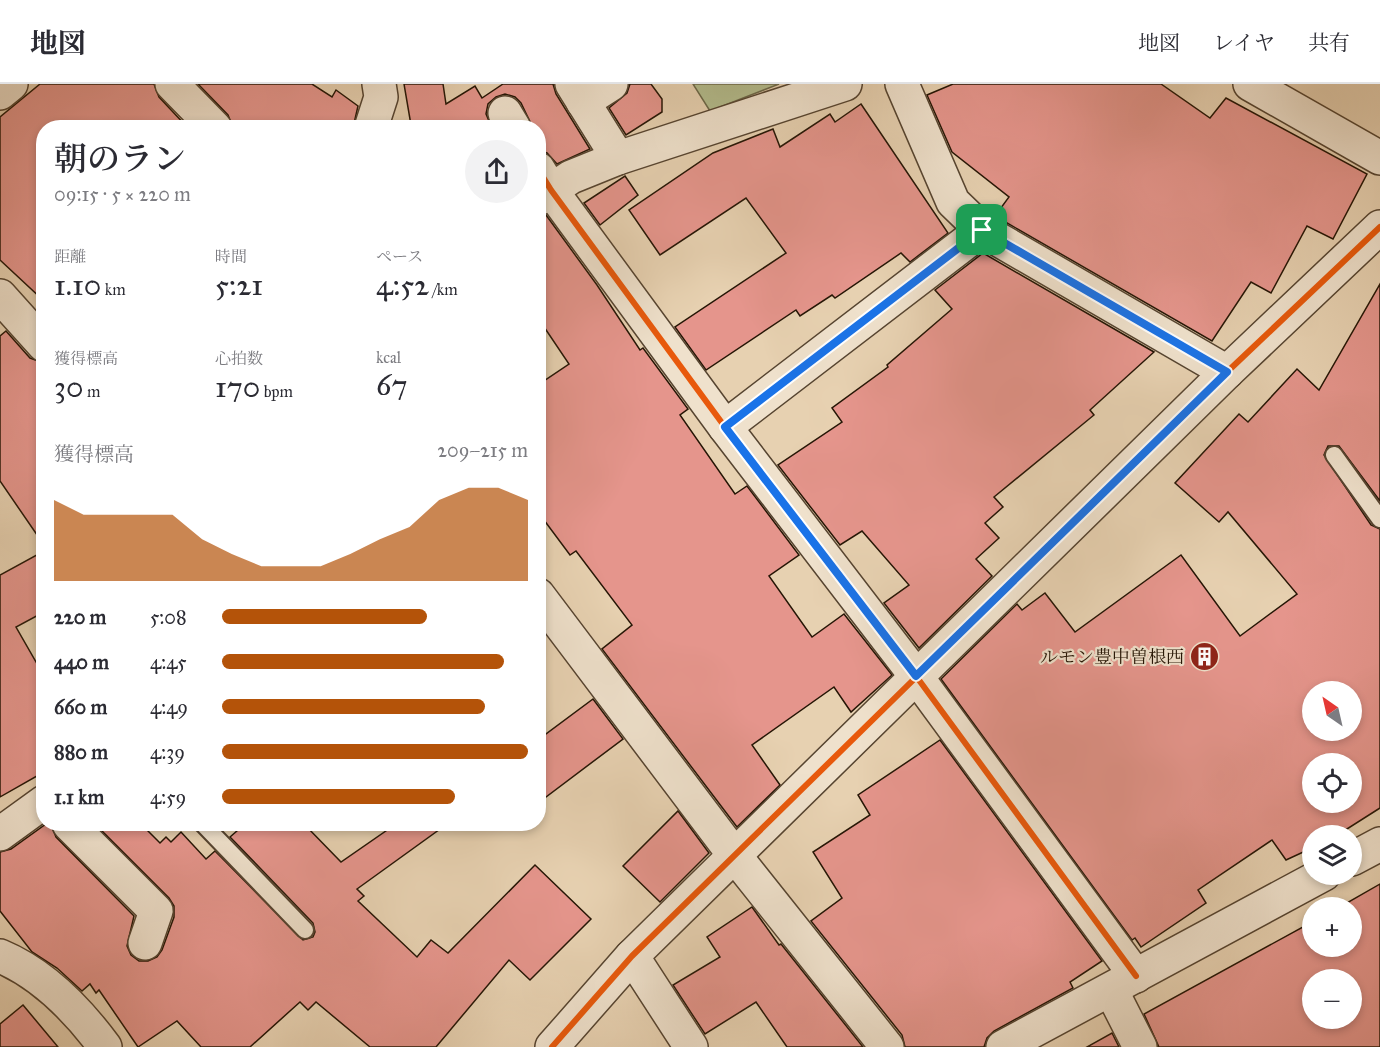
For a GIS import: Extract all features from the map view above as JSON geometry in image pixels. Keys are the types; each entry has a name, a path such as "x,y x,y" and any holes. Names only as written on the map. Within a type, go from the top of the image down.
{"street":[{"path":"0,93 11,84"},
{"path":"172,84 207,120"},
{"path":"374,120 381,98 379,84"},
{"path":"611,84 578,93 618,158"},
{"path":"546,185 618,158 845,84"},
{"path":"902,84 953,202 982,230 1227,372"},
{"path":"1250,84 1380,158"},
{"path":"546,190 916,676 1123,983 1140,1047"},
{"path":"552,1047 632,956 1227,372 1380,227"},
{"path":"725,427 982,230"},
{"path":"0,296 36,336"},
{"path":"546,606 735,856 887,1047"},
{"path":"0,834 36,808"},
{"path":"76,831 156,911 145,943"},
{"path":"1362,854 1380,844"},
{"path":"1003,1047 1304,885"},
{"path":"0,956 25,966 83,1017 105,1047"},
{"path":"632,956 691,1047"}],"lane":[{"path":"1334,455 1380,519"},
{"path":"210,831 305,930"}],"green space":[{"path":"693,84 779,84 710,111"}],"building":[{"path":"40,84 154,84 159,97 181,120 36,120 36,294 0,260 0,117"},
{"path":"198,84 312,84 332,97 336,90 358,106 355,120 230,120 228,115"},
{"path":"404,84 443,84 446,104 475,86 482,98 503,84 553,84 556,94 590,149 557,164 546,153 546,120 529,120 521,103 515,97 505,94 496,97 488,104 486,114 489,120 410,120"},
{"path":"630,84 651,84 662,99 662,112 626,135 609,108 627,93"},
{"path":"953,84 1161,84 1210,118 1226,98 1367,174 1333,239 1307,226 1271,293 1251,282 1212,341 995,216 1009,197 952,152 927,95"},
{"path":"861,104 948,233 910,262 901,253 835,298 832,295 800,316 796,310 706,370 675,327 786,253 746,198 660,255 629,210 713,153 773,129 780,147 830,114 835,122"},
{"path":"625,176 638,195 600,225 584,203"},
{"path":"546,215 597,285 640,350 643,348 688,409 680,415 735,494 747,486 799,555 769,576 812,637 844,614 892,675 851,712 834,687 752,745 780,785 737,827 602,649 632,625 576,551 570,555 546,523 546,380 569,364 546,330"},
{"path":"983,253 1154,352 1090,410 1094,415 994,497 1003,507 985,523 999,538 976,559 992,576 919,648 884,603 909,585 862,531 840,545 778,465 842,422 832,408 888,367 887,365 952,309 935,290"},
{"path":"1380,284 1380,501 1339,446 1328,446 1324,455 1371,525 1380,529 1380,808 1353,825 1302,825 1302,853 1286,860 1272,840 1198,890 1206,903 1141,947 1135,938 1132,940 941,679 1017,604 1022,610 1045,593 1075,632 1181,555 1240,636 1297,594 1228,512 1219,522 1175,483 1239,414 1248,422 1297,369 1319,390"},
{"path":"6,331 30,358 36,360 36,533 0,481 0,336"},
{"path":"36,555 36,616 16,627 36,662 36,777 0,797 0,575"},
{"path":"593,699 623,739 546,797 546,734"},
{"path":"940,740 1102,961 1070,982 1073,988 994,1031 987,1038 984,1047 905,1047 902,1035 811,921 842,898 813,852 870,815 858,795"},
{"path":"678,811 709,853 660,902 623,866"},
{"path":"36,831 54,831 56,837 134,916 127,946 131,955 139,961 148,961 157,957 162,950 174,917 174,906 169,898 102,831 148,831 160,843 166,837 171,842 181,832 206,859 215,851 303,940 313,937 315,932 313,923 230,837 237,831 311,831 341,862 386,831 437,831 357,889 364,896 358,901 417,957 431,940 448,953 535,865 591,919 530,980 509,960 436,1047 370,1047 316,1002 308,1010 300,1002 250,1047 201,1047 177,1021 138,1047 99,990 96,993 90,984 82,991 57,968 32,952 0,911 0,852 11,849"},
{"path":"1380,884 1380,1047 1159,1047 1144,1014 1302,927 1302,957 1362,957 1362,897 1357,897"},
{"path":"752,907 779,945 781,944 863,1047 787,1047 756,1002 705,1034 673,985 720,957 707,937"},
{"path":"23,1005 58,1047 0,1047 0,1024"},
{"path":"1112,1033 1119,1047 1087,1047"}],"cycle path":[{"path":"546,182 725,427 916,676 1136,976"},
{"path":"552,1047 632,956 1227,372 1380,227"}],"place":[{"name":"ルモン豊中曽根西","path":"1205,657"}],"route":[{"path":"982,230 1227,372 916,676 725,427 982,230"}]}
